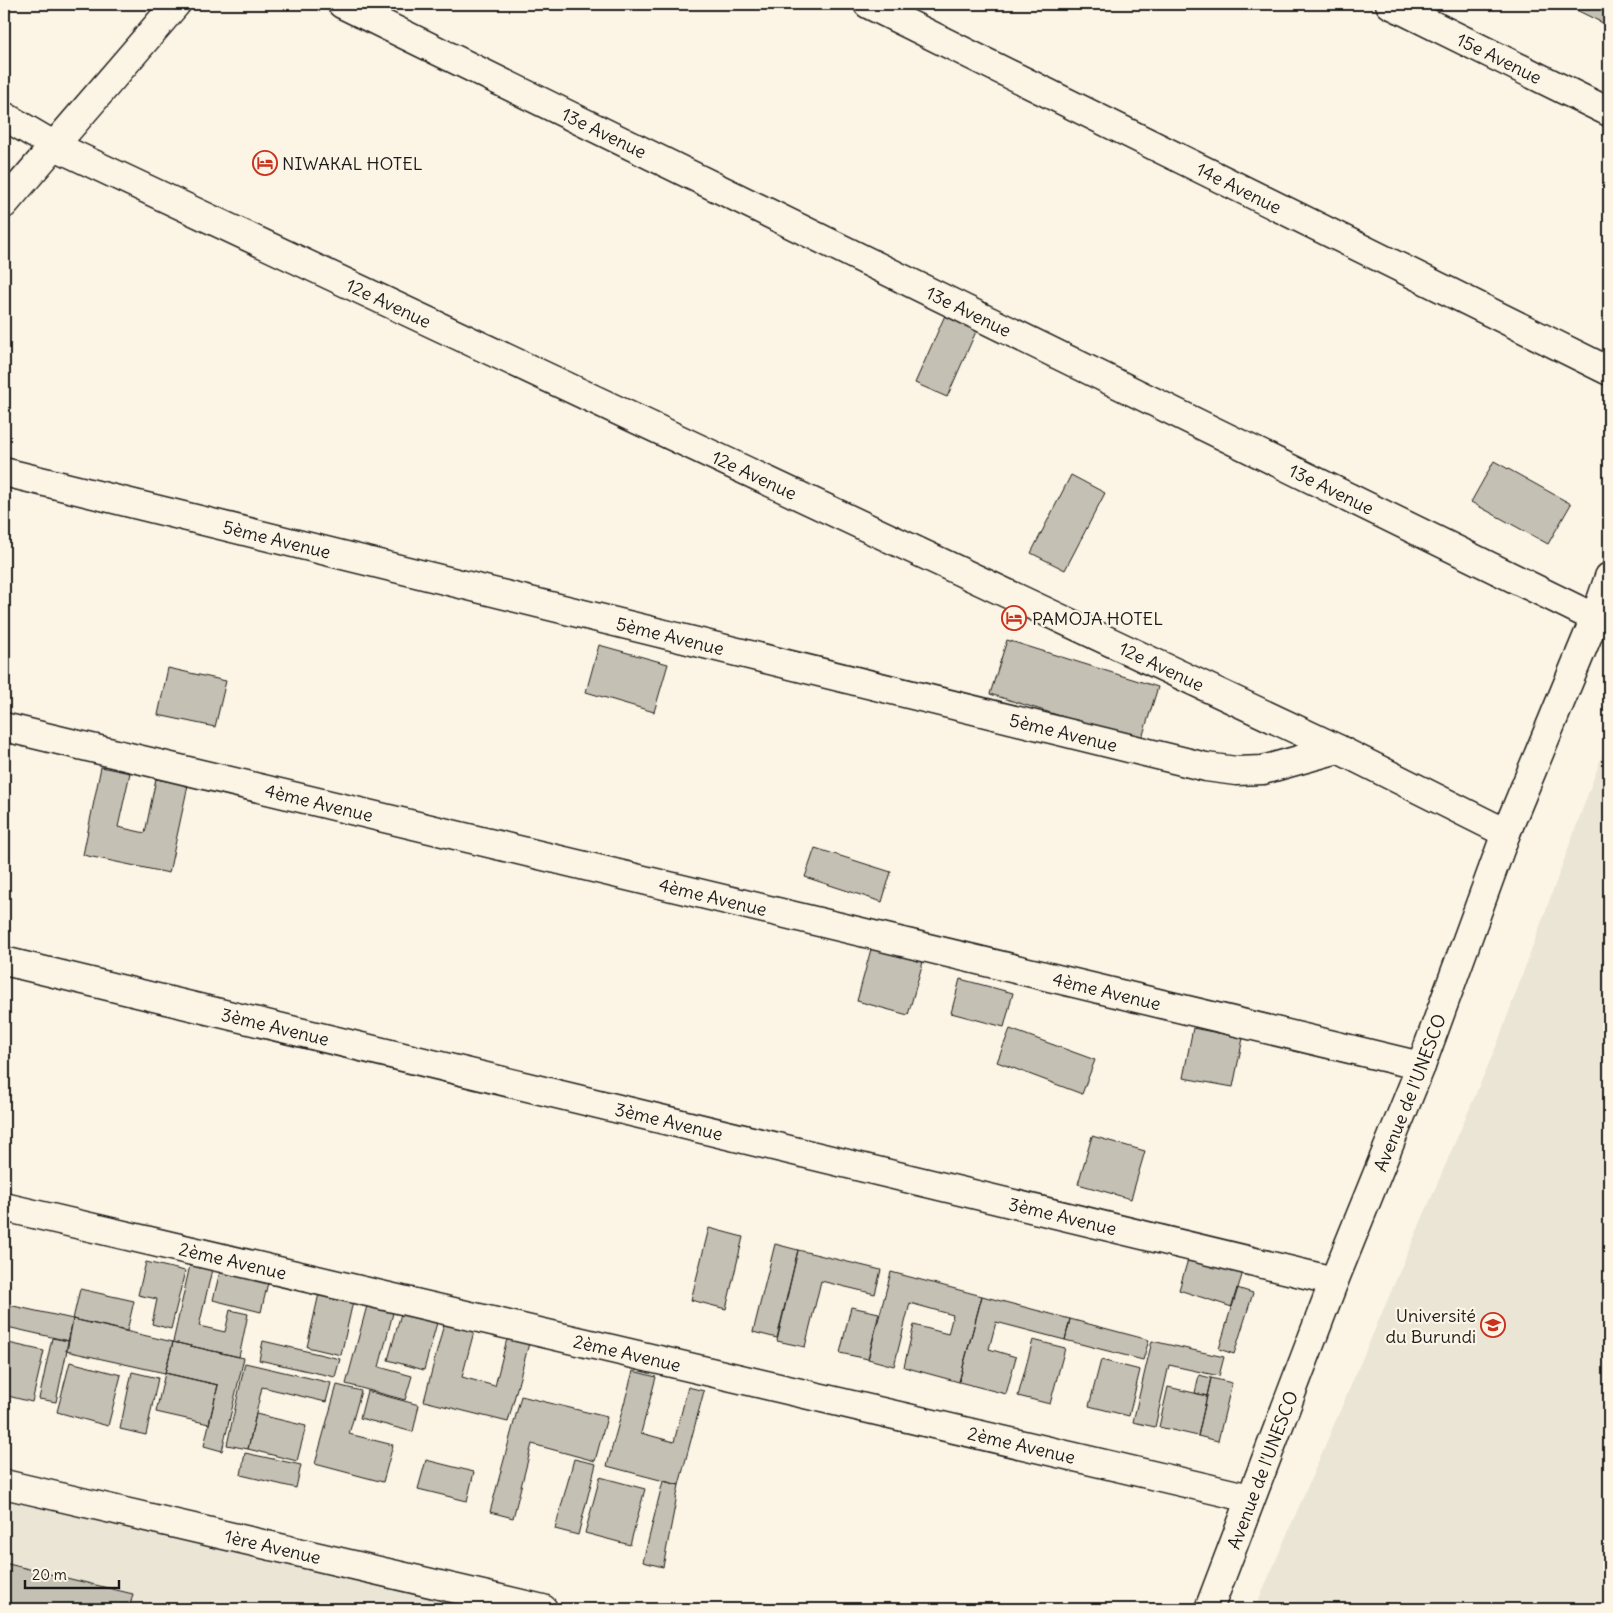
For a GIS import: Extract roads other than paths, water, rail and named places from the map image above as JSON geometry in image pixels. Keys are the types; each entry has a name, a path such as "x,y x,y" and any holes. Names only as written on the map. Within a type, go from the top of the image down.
{"street":[{"path":"4,204 176,4"},
{"name":"13e Avenue","path":"342,4 1595,618"},
{"name":"14e Avenue","path":"868,4 1609,371"},
{"name":"15e Avenue","path":"1390,4 1609,112"},
{"name":"12e Avenue","path":"4,116 55,146 1338,749 1506,833"},
{"name":"5ème Avenue","path":"4,472 1206,767 1263,770 1338,749"},
{"name":"Avenue de l'UNESCO","path":"1209,1609 1334,1281 1421,1066 1506,833 1595,618 1609,577"},
{"name":"4ème Avenue","path":"4,727 1421,1066"},
{"name":"3ème Avenue","path":"4,961 1334,1281"},
{"name":"2ème Avenue","path":"4,1207 1250,1498"},
{"name":"1ère Avenue","path":"4,1484 543,1609"}],"place":[{"name":"NIWAKAL HOTEL","path":"265,163"},
{"name":"PAMOJA HOTEL","path":"1014,618"},
{"name":"Université du Burundi","path":"1493,1325"}]}
